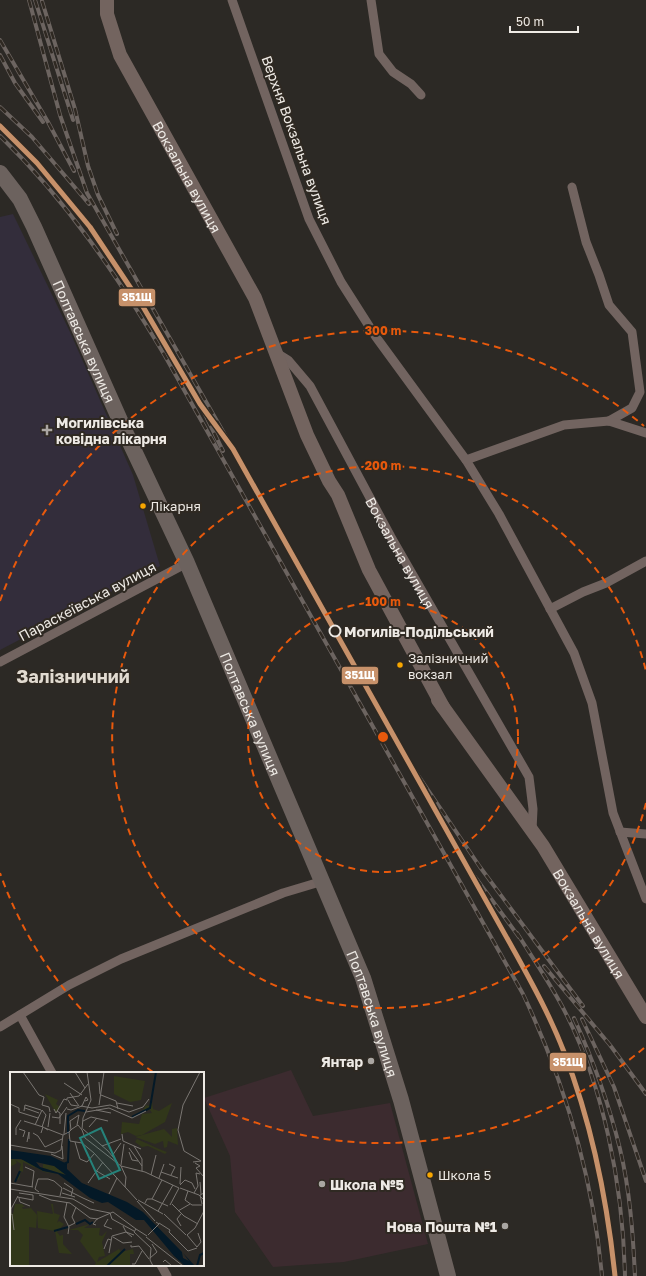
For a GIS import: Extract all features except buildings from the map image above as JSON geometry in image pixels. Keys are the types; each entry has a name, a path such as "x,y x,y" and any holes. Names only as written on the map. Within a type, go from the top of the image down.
{"highway":[{"name":"Полтавська вулиця","path":"0,173 20,199 34,227 127,436 188,563 363,978 401,1100 445,1274"}],"main road":[{"name":"Вокзальна вулиця","path":"107,0 107,14 120,55 255,298 307,435 329,481 332,498 350,547 375,596 416,670 532,830 646,1017"}],"street":[{"name":"Верхня Вокзальна вулиця","path":"232,0 309,219 337,275 376,337 466,460 499,514 574,653 592,703 613,813 646,899"},
{"path":"371,0 379,54 393,72 411,84 421,95"},
{"path":"572,187 586,242 599,274 609,305 632,332 640,392 632,408 609,421"},
{"name":"Вокзальна вулиця","path":"274,351 288,360 310,386 391,537 529,777 533,809 532,830"},
{"path":"466,460 564,425 609,421 646,433"},
{"path":"550,609 583,592 606,583 646,561"},
{"name":"Параскеївська вулиця","path":"0,662 188,563"},
{"path":"620,832 646,834"},
{"path":"0,1027 69,985 121,959 282,893 323,881"},
{"path":"20,1015 51,1072"},
{"path":"162,1266 167,1276"}],"shaded area":[{"path":"13,214 70,332 133,475 160,566 0,650 0,217"},
{"name":"Школа №5","path":"291,1070 313,1116 390,1103 428,1244 344,1262 273,1267 235,1212 230,1156 204,1098"}],"railway":[{"path":"29,0 60,115 87,193 233,449"},
{"path":"35,0 73,120"},
{"path":"42,1 75,109 88,166 98,195 117,234"},
{"path":"0,40 48,122 74,171"},
{"path":"0,55 15,83 43,122"},
{"path":"0,107 32,137 89,204"},
{"path":"0,136 69,213 129,297 165,356 523,994 552,1062 575,1132 592,1203 602,1276"},
{"path":"200,404 223,451"},
{"path":"405,756 480,867 583,1006"},
{"path":"467,866 519,937"},
{"path":"517,933 562,1006 577,1037 600,1102 615,1172 620,1207 625,1276"},
{"path":"544,966 610,1045 646,1094"},
{"path":"574,1018 600,1082 620,1149 630,1212 635,1276"},
{"path":"582,1019 614,1087 646,1181"}],"transit line":[{"name":"351Щ","path":"0,126 37,163 90,227 142,305 200,404 233,449 530,979 559,1039 583,1107 603,1190 615,1276"}],"place":[{"name":"Могилівська ковідна лікарня","path":"47,430"},
{"name":"Лікарня","path":"143,506"},
{"name":"Могилів-Подільський","path":"335,631"},
{"name":"Залізничний вокзал","path":"400,665"},
{"name":"Янтар","path":"371,1061"},
{"name":"Школа 5","path":"430,1175"},
{"name":"Школа №5","path":"322,1184"},
{"name":"Нова Пошта №1","path":"505,1226"}],"district":[{"name":"Залізничний","path":"73,676"}]}
